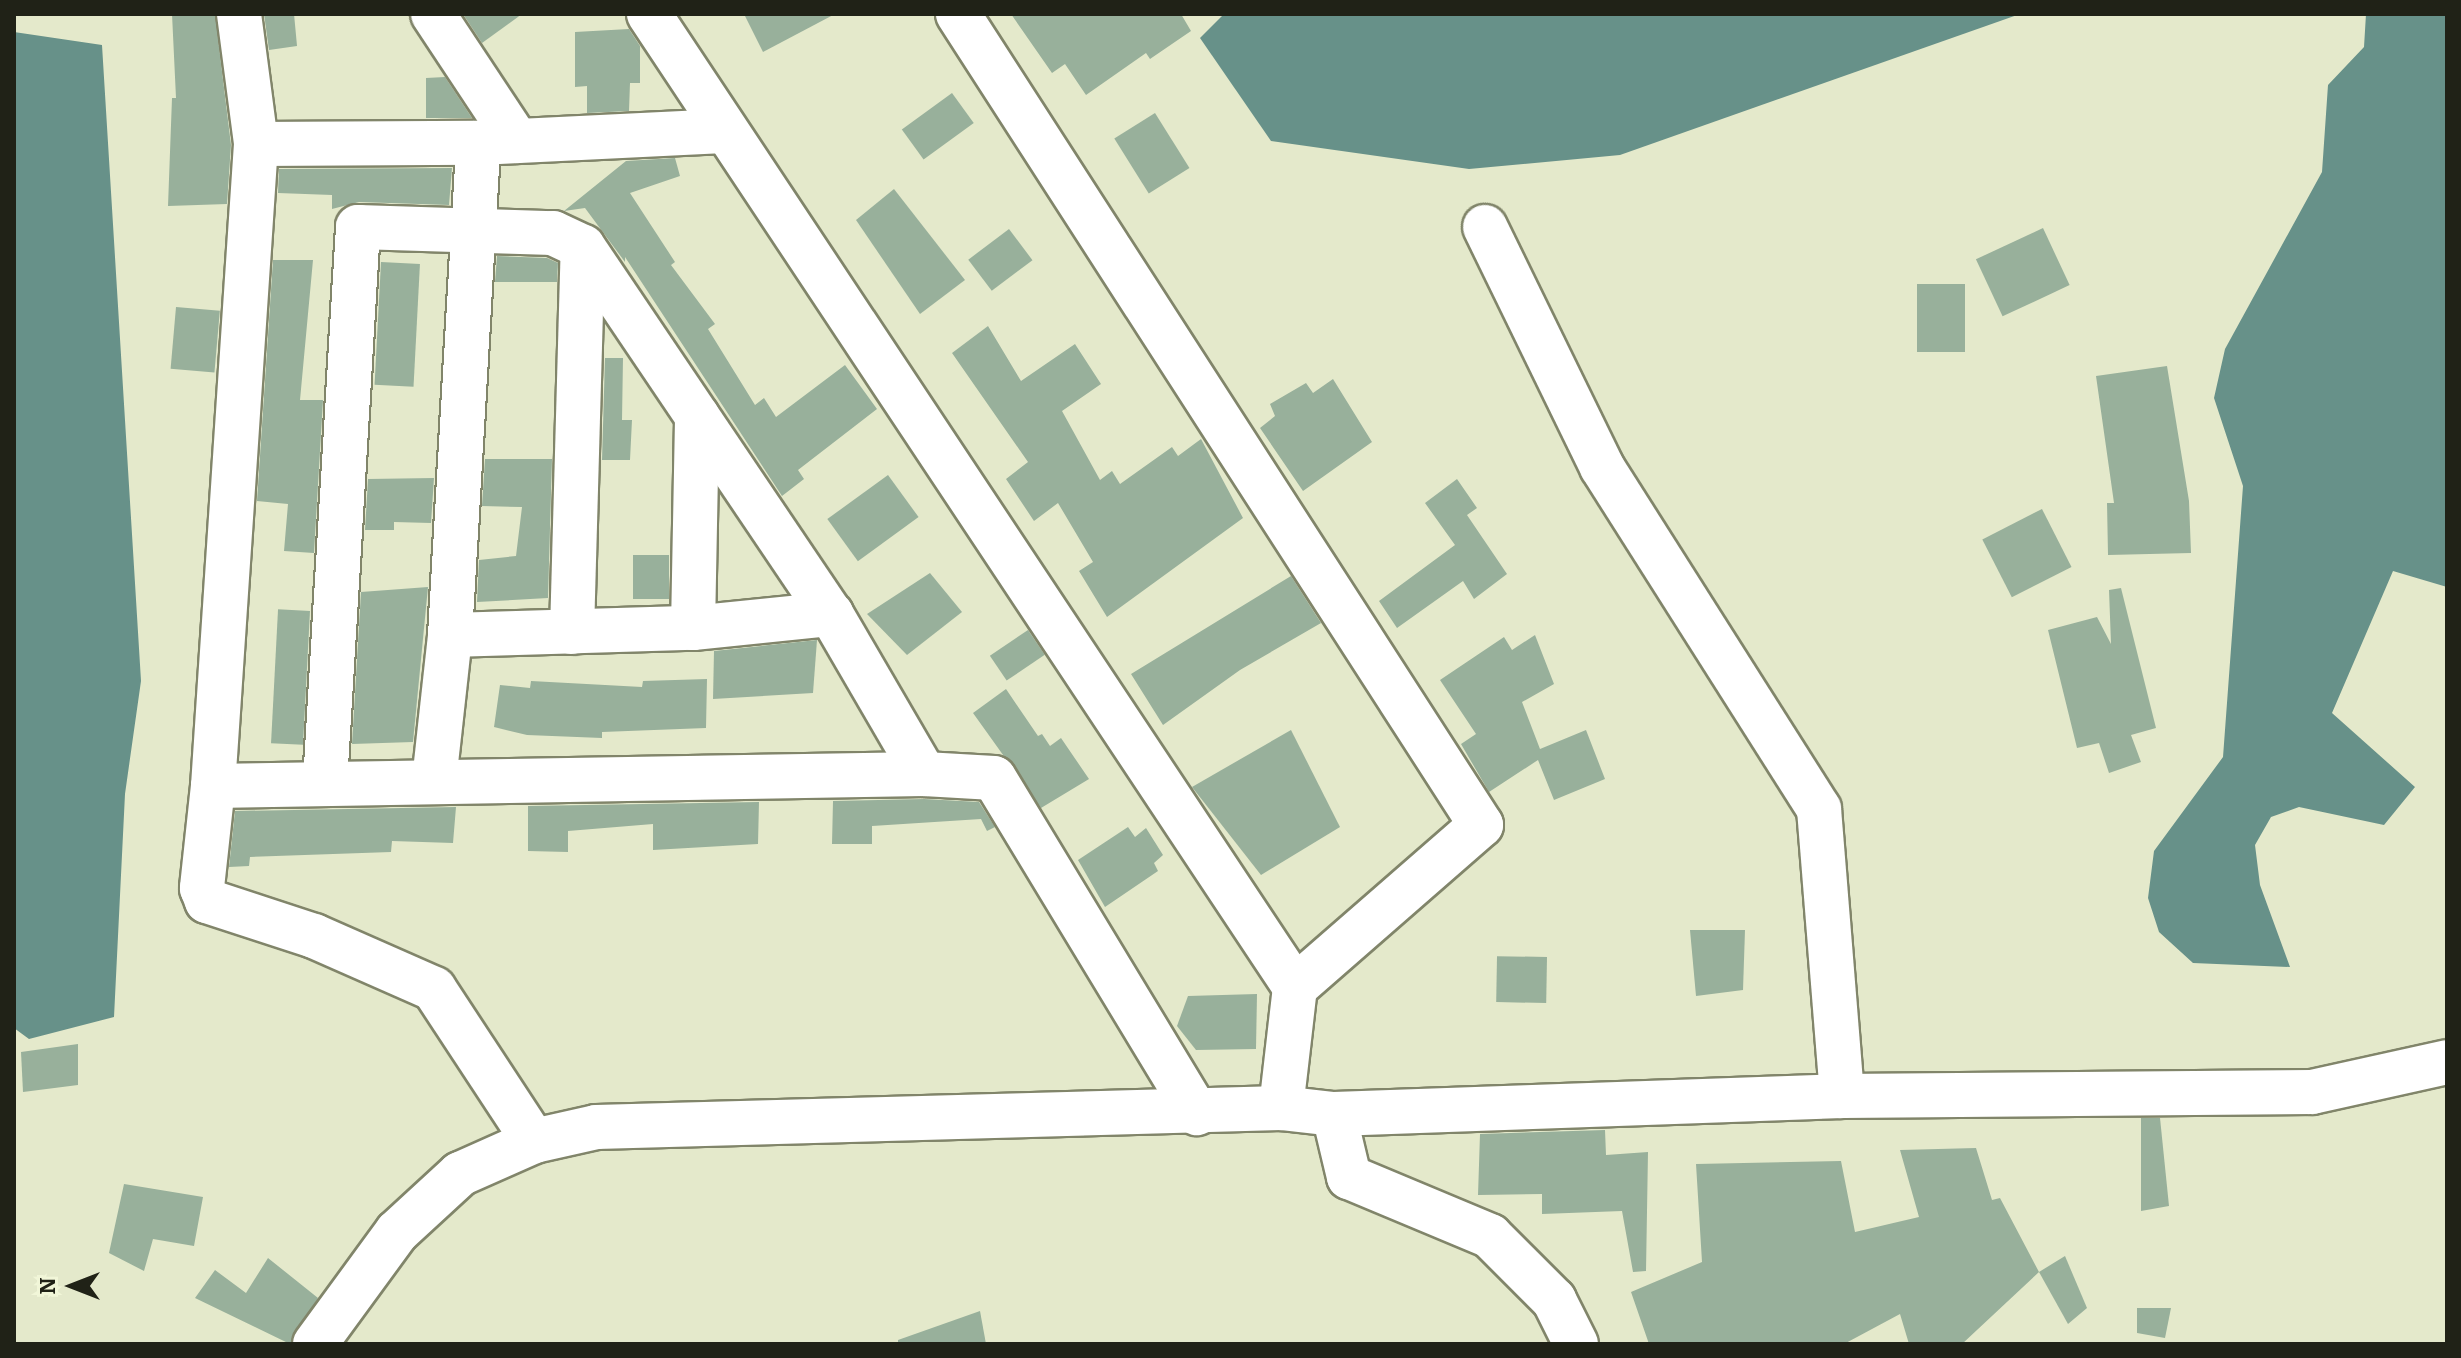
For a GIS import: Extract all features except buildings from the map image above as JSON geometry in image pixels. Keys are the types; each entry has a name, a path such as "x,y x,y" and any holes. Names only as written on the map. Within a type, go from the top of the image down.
{"street":[{"path":"239,14 256,144 213,786 202,888 207,901 314,936 434,989 534,1141"},
{"path":"433,14 498,142 476,231 450,635 434,781"},
{"path":"649,14 1295,987 1281,1108"},
{"path":"958,14 1481,825 1295,987"},
{"path":"256,144 498,142 724,131"},
{"path":"325,783 358,227 553,233 583,247 831,614 924,774"},
{"path":"1485,227 1602,467 1819,809 1842,1096"},
{"path":"572,632 583,247"},
{"path":"693,628 697,416"},
{"path":"450,635 693,628 831,614"},
{"path":"213,786 924,774 994,778 1197,1113"},
{"path":"315,1344 397,1232 460,1174 534,1141 596,1127 1197,1113 1281,1108 1334,1114 1842,1096 2312,1092 2447,1062"},
{"path":"1334,1114 1349,1177 1490,1236 1554,1300 1576,1344"}],"water":[{"path":"1224,14 2020,14 1620,155 1469,169 1271,141 1200,38"},
{"path":"2366,14 2447,14 2447,587 2393,571 2332,713 2415,787 2384,825 2299,807 2271,817 2255,845 2260,885 2290,967 2193,963 2159,932 2148,898 2154,851 2223,757 2243,486 2214,398 2225,349 2322,172 2328,85 2364,47"},
{"path":"14,32 102,45 141,681 125,794 114,1017 29,1039 14,1028"}]}
